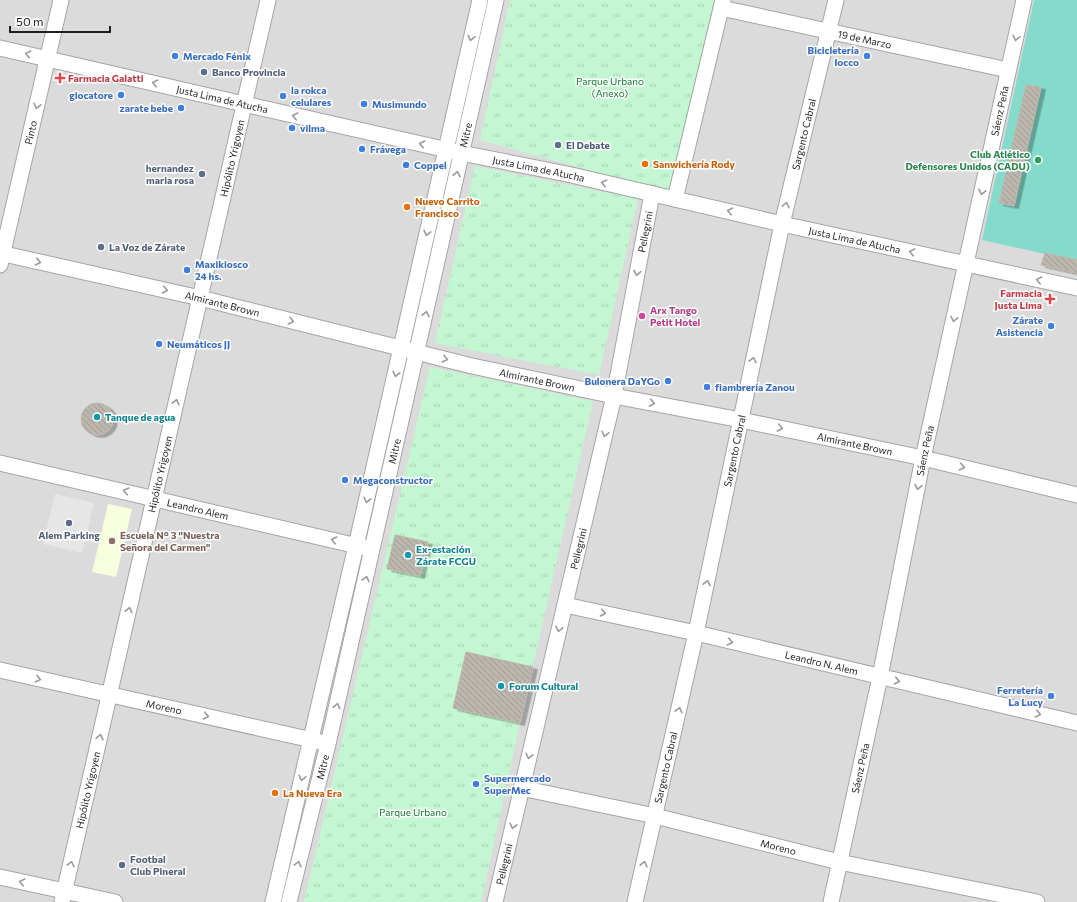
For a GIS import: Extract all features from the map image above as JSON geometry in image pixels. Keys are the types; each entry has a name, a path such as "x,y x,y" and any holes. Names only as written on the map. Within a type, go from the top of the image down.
{"street":[{"name":"Pinto","path":"1,257 61,0"},
{"name":"Hipólito Yrigoyen","path":"64,897 268,0"},
{"name":"Mitre","path":"274,902 480,0"},
{"name":"Mitre","path":"289,902 328,744 496,0"},
{"name":"Sargento Cabral","path":"635,902 696,633 782,224 836,0"},
{"name":"Sáenz Peña","path":"831,902 880,677 923,458 1024,0"},
{"name":"19 de Marzo","path":"722,4 828,31 1008,70"},
{"path":"675,199 722,4"},
{"name":"Justa Lima de Atucha","path":"0,48 446,149 567,174 782,224 1077,288"},
{"name":"Pellegrini","path":"495,902 614,396 652,194"},
{"name":"Almirante Brown","path":"1,257 200,298 472,366 923,458 1077,495"},
{"name":"Leandro Alem","path":"0,463 372,549"},
{"name":"Leandro N. Alem","path":"565,605 696,633 1077,723"},
{"name":"Moreno","path":"0,670 328,744"},
{"name":"Moreno","path":"521,788 655,816 839,862 1037,902"},
{"path":"0,877 64,897 115,902"}],"shaded area":[{"path":"0,0 1077,0 1077,902 0,902"},
{"name":"Club Atlético Defensores Unidos (CADU)","path":"1034,0 1077,0 1077,261 982,240"},
{"name":"Alem Parking","path":"55,494 94,503 82,553 43,544"},
{"name":"Escuela N° 3 \"Nuestra Señora del Carmen\"","path":"108,504 132,509 116,577 92,572"}],"green space":[{"name":"Parque Urbano (Anexo)","path":"510,0 718,0 676,194 480,140"},
{"path":"475,166 638,199 599,375 435,343"},
{"name":"Parque Urbano","path":"430,367 593,401 481,902 304,902"}],"building":[{"path":"1026,85 1041,87 1014,206 999,203"},
{"path":"1045,253 1077,260 1077,273 1041,265"},
{"name":"Tanque de agua","path":"100,403 106,405 111,410 113,419 111,428 106,433 94,435 88,433 83,428 81,416 83,410 88,405"},
{"name":"Ex-estación Zárate FCGU","path":"395,535 428,542 420,576 387,569"},
{"name":"Forum Cultural","path":"466,652 533,667 520,723 453,708"}],"place":[{"name":"Mercado Fénix","path":"175,56"},
{"name":"Bicicletería Iocco","path":"867,56"},
{"name":"Banco Provincia","path":"204,72"},
{"name":"Farmacia Galatti","path":"60,78"},
{"name":"giocatore","path":"121,95"},
{"name":"la rokca celulares","path":"283,96"},
{"name":"Musimundo","path":"364,104"},
{"name":"zarate bebe","path":"181,108"},
{"name":"vilma","path":"292,128"},
{"name":"El Debate","path":"558,145"},
{"name":"Frávega","path":"362,149"},
{"name":"Club Atlético Defensores Unidos (CADU)","path":"1038,160"},
{"name":"Sanwichería Rody","path":"645,164"},
{"name":"Coppel","path":"406,165"},
{"name":"hernandez maria rosa","path":"202,174"},
{"name":"Nuevo Carrito Francisco","path":"407,207"},
{"name":"La Voz de Zárate","path":"101,247"},
{"name":"Maxikiosco 24 hs.","path":"187,270"},
{"name":"Farmacia Justa Lima","path":"1050,299"},
{"name":"Arx Tango Petit Hotel","path":"642,316"},
{"name":"Zárate Asistencia","path":"1051,326"},
{"name":"Neumáticos JJ","path":"159,344"},
{"name":"Bulonera DaYGo","path":"668,381"},
{"name":"fiambrería Zanou","path":"707,387"},
{"name":"Tanque de agua","path":"97,417"},
{"name":"Megaconstructor","path":"345,480"},
{"name":"Alem Parking","path":"69,523"},
{"name":"Escuela N° 3 \"Nuestra Señora del Carmen\"","path":"112,541"},
{"name":"Ex-estación Zárate FCGU","path":"408,555"},
{"name":"Forum Cultural","path":"501,686"},
{"name":"Ferretería La Lucy","path":"1051,696"},
{"name":"Supermercado SuperMec","path":"476,784"},
{"name":"La Nueva Era","path":"275,793"},
{"name":"Footbal Club Pineral","path":"122,865"}]}
